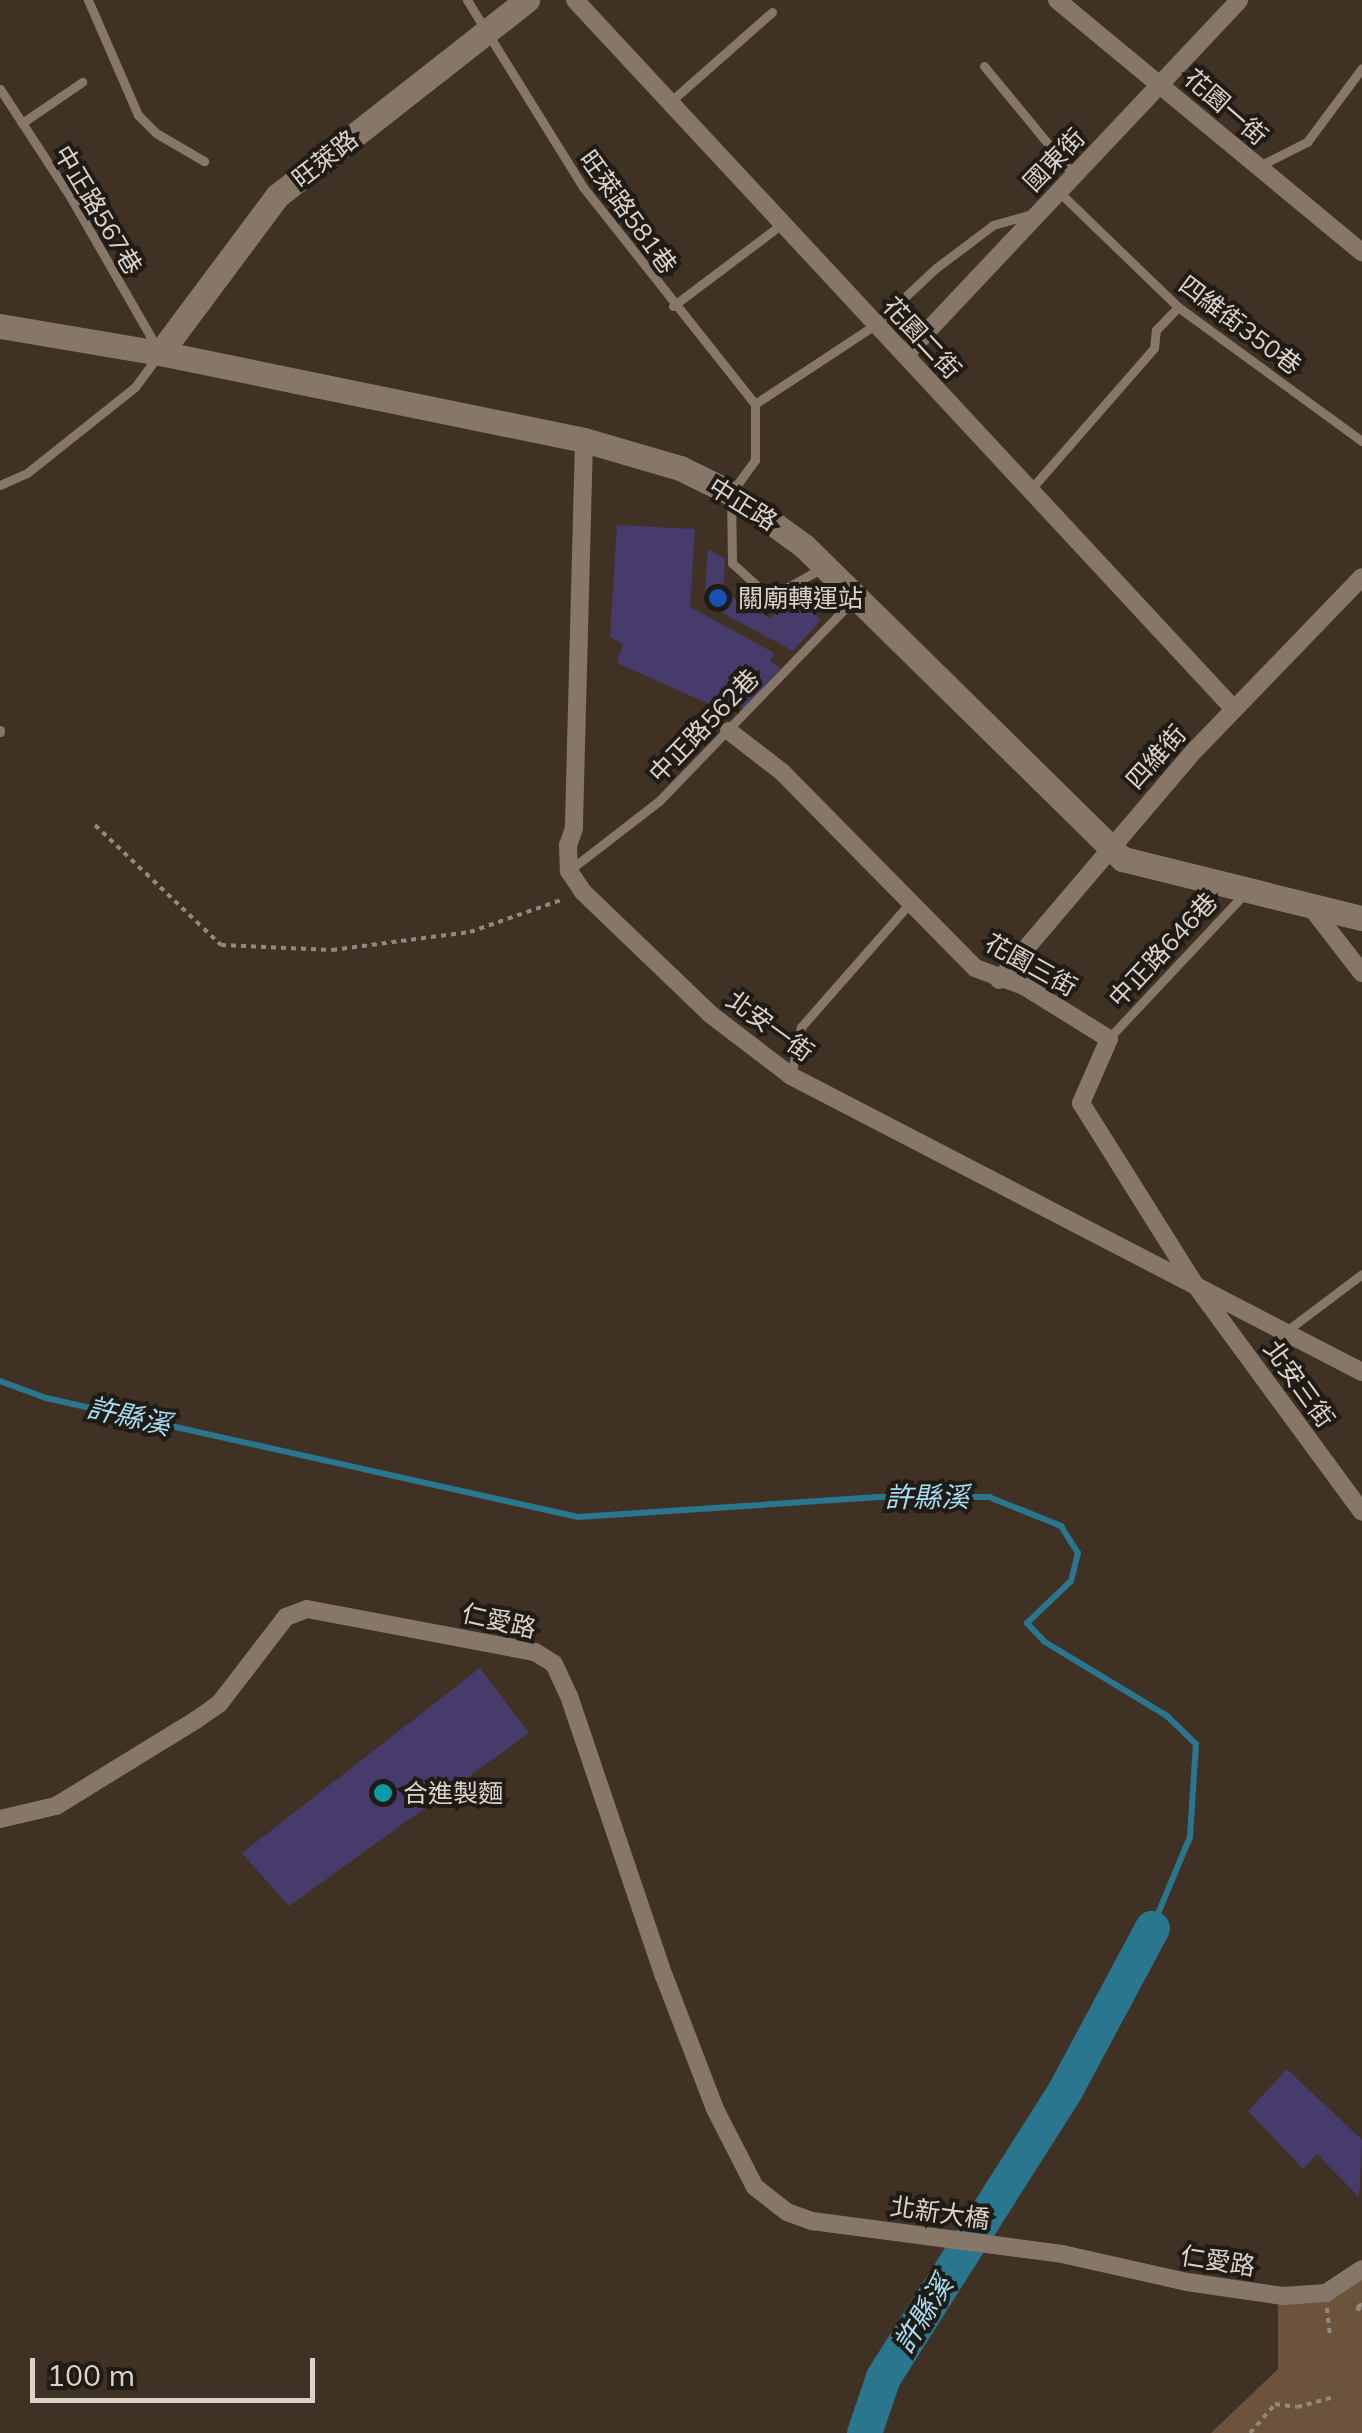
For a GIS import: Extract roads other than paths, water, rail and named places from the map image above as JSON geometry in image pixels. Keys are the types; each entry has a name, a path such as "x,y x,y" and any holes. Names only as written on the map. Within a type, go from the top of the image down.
{"main road":[{"name":"旺萊路","path":"160,352 277,196 527,0"},
{"name":"中正路","path":"0,326 160,352 584,440 680,468 732,493 770,518 826,566 1109,847 1138,866 1362,918"}],"street":[{"name":"花園二街","path":"576,0 1233,708"},
{"name":"花園一街","path":"1056,0 1362,252"},
{"name":"國東街","path":"905,355 1239,0"},
{"path":"569,870 568,846 574,828 584,440"},
{"name":"四維街","path":"999,980 1109,847 1233,708 1362,577"},
{"name":"花園三街","path":"729,731 782,772 976,968 999,980 1024,986 1109,1039"},
{"name":"北安一街","path":"569,870 583,892 698,1004 792,1076 1362,1372"},
{"path":"1310,906 1362,973"},
{"path":"1109,1039 1081,1102 1196,1286"},
{"name":"北安三街","path":"1196,1286 1362,1512"},
{"name":"仁愛路","path":"0,1820 56,1806 196,1720 219,1704 286,1617 307,1608 536,1652 554,1664 569,1696 664,1976 714,2108 755,2187 787,2212 812,2220"},
{"name":"北新大橋","path":"812,2220 1062,2254"},
{"name":"仁愛路","path":"1062,2254 1188,2282 1283,2296 1326,2293 1362,2269"}],"lane":[{"path":"88,0 138,116 156,133 204,161"},
{"name":"旺萊路581巷","path":"467,0 583,188 672,306 755,404"},
{"path":"670,102 772,12"},
{"path":"984,66 1074,175"},
{"path":"1257,167 1306,142 1362,68"},
{"path":"22,123 82,82"},
{"name":"中正路567巷","path":"0,89 160,352"},
{"name":"四維街350巷","path":"1058,191 1178,308 1362,441"},
{"path":"826,566 781,591 764,593 732,563 732,493 755,460 755,404 875,325 936,268 994,226 1039,212"},
{"path":"672,306 782,224"},
{"path":"1029,492 1154,348 1156,330 1178,308"},
{"path":"0,485 27,473 135,387 160,352"},
{"name":"中正路562巷","path":"569,870 659,801 856,597"},
{"name":"中正路646巷","path":"1109,1039 1247,890"},
{"path":"792,1076 801,1027 910,902"},
{"path":"1286,1332 1362,1274"}],"waterway":[{"name":"許縣溪","path":"0,1381 46,1398 578,1517 882,1497 989,1497 1061,1526 1078,1553 1071,1581 1027,1623 1045,1642 1167,1716 1196,1744 1190,1837 1152,1928"},
{"name":"許縣溪","path":"864,2433 883,2377 1065,2090 1152,1928"}],"place":[{"name":"關廟轉運站","path":"718,598"},
{"name":"合進製麵","path":"383,1793"}]}
